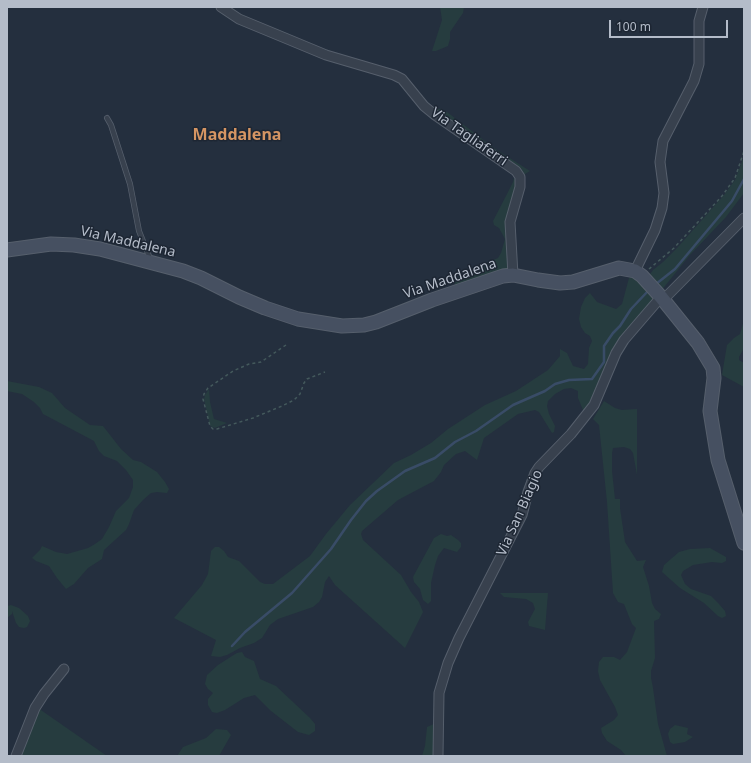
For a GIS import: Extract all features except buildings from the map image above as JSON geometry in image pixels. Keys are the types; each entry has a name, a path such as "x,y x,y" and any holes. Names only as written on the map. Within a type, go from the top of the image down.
{"street":[{"name":"Via Tagliaferri","path":"221,7 239,19 326,55 394,75 402,79 424,106 435,115 516,171 520,177 520,187 510,222 513,276"},
{"path":"703,7 699,21 699,64 694,81 663,141 660,162 664,193 662,208 641,276 661,297 698,344 713,368 714,378 710,411 718,460 744,542"},
{"name":"Via San Biagio","path":"438,756 439,692 448,663 459,638 522,515 531,481 539,467 571,434 594,404 616,353 624,340 661,297 744,218"},
{"name":"Via Maddalena","path":"7,250 51,244 74,245 100,249 183,271 265,308 298,319 342,326 364,325 376,322 432,300 503,276 513,276 560,283 573,282 619,268 641,276"},
{"path":"16,756 35,708 64,669"}],"lane":[{"path":"107,118 111,125 130,184 139,230 151,262"}],"path":[{"path":"641,276 674,248 722,196 735,178 744,151"},
{"path":"286,345 261,362 249,364 233,371 208,388 203,399 210,426 214,429 253,418 282,406 294,400 300,394 307,379 325,372"}],"green space":[{"path":"440,7 464,7 463,13 450,32 448,46 432,51 442,20"},
{"path":"431,109 441,109 447,112 494,148 530,171 525,174 525,178 521,171"},
{"path":"744,156 744,193 726,217 689,256 661,291 648,277 653,270 677,248 724,195 735,180"},
{"path":"515,174 520,179 515,199 512,272 451,291 458,277 482,270 486,263 498,258 501,253 505,239 499,228 494,225 493,221 513,182"},
{"path":"633,276 638,279 655,300 630,329 587,413 583,410 578,398 578,391 571,388 564,389 555,394 548,401 547,406 549,414 555,426 554,432 552,433 539,412 535,410 518,414 484,438 477,460 465,451 456,454 444,465 434,481 398,500 362,531 361,534 363,540 401,575 419,602 423,612 405,648 335,585 329,576 325,582 322,597 313,607 278,619 270,625 262,638 254,643 220,657 211,656 216,640 174,618 202,585 208,574 211,551 215,547 219,547 228,557 239,561 260,582 265,584 273,584 310,556 350,505 394,463 431,443 448,429 485,405 516,391 548,370 560,356 560,349 567,353 573,366 584,369 588,364 589,348 592,341 590,336 585,333 581,327 579,319 581,307 585,298 590,293 597,302 616,309 622,304 629,278"},
{"path":"744,320 744,348 739,360 744,363 744,387 722,375 727,345 740,334"},
{"path":"7,381 39,387 52,393 65,408 90,425 103,426 121,449 133,460 141,462 157,472 169,489 167,493 151,493 143,500 134,510 126,530 104,550 102,559 88,568 74,584 66,589 49,566 32,558 42,546 56,552 67,554 88,548 102,539 116,511 129,498 133,487 133,480 117,461 104,456 99,451 94,441 43,414 34,402 22,394 7,391"},
{"path":"209,389 214,419 227,423 215,428 210,426 204,399"},
{"path":"604,401 615,408 622,410 637,409 637,475 633,453 630,449 624,447 613,448 612,471 615,499 620,499 625,542 637,561 646,560 643,567 649,586 652,603 655,609 661,614 659,619 654,621 655,658 651,671 651,678 658,724 667,756 626,756 621,750 607,741 601,728 614,720 618,715 600,680 598,671 599,662 603,657 614,657 620,660 627,652 636,628 632,624 624,604 618,602 613,593 607,502 599,425 593,419"},
{"path":"441,534 447,536 451,535 461,543 461,547 457,552 444,548 438,556 431,583 431,601 428,604 423,600 420,589 414,582 413,577 434,538"},
{"path":"710,548 726,557 726,561 722,563 712,562 693,565 683,571 681,575 685,584 691,589 711,596 719,604 725,611 726,616 722,618 704,603 680,588 662,572 664,565 679,552 690,549"},
{"path":"500,593 548,593 545,630 529,626 528,622 535,609 533,603 526,599 504,597"},
{"path":"11,605 19,608 28,616 30,621 27,627 19,627 12,611 12,614 7,618 7,606"},
{"path":"242,652 245,657 254,661 260,679 276,686 310,718 315,724 315,731 309,735 298,732 271,711 255,695 244,698 225,710 217,713 212,712 208,705 208,699 213,693 205,684 207,675 218,665 237,653"},
{"path":"38,708 107,756 19,756"},
{"path":"436,723 435,756 422,756 425,746 427,727"},
{"path":"675,725 688,728 687,734 693,737 685,742 673,744 670,742 668,734 670,729"},
{"path":"216,729 227,730 231,735 219,756 177,756 183,747 206,738"}],"waterway":[{"path":"656,284 675,269 732,201 744,179"},
{"path":"232,646 245,632 292,593 331,549 366,501 377,491 405,471 435,458 455,442 476,431 513,405 545,391 555,384 569,380 592,379 604,362 604,346 631,309 649,290"}],"district":[{"name":"Maddalena","path":"237,135"}]}
